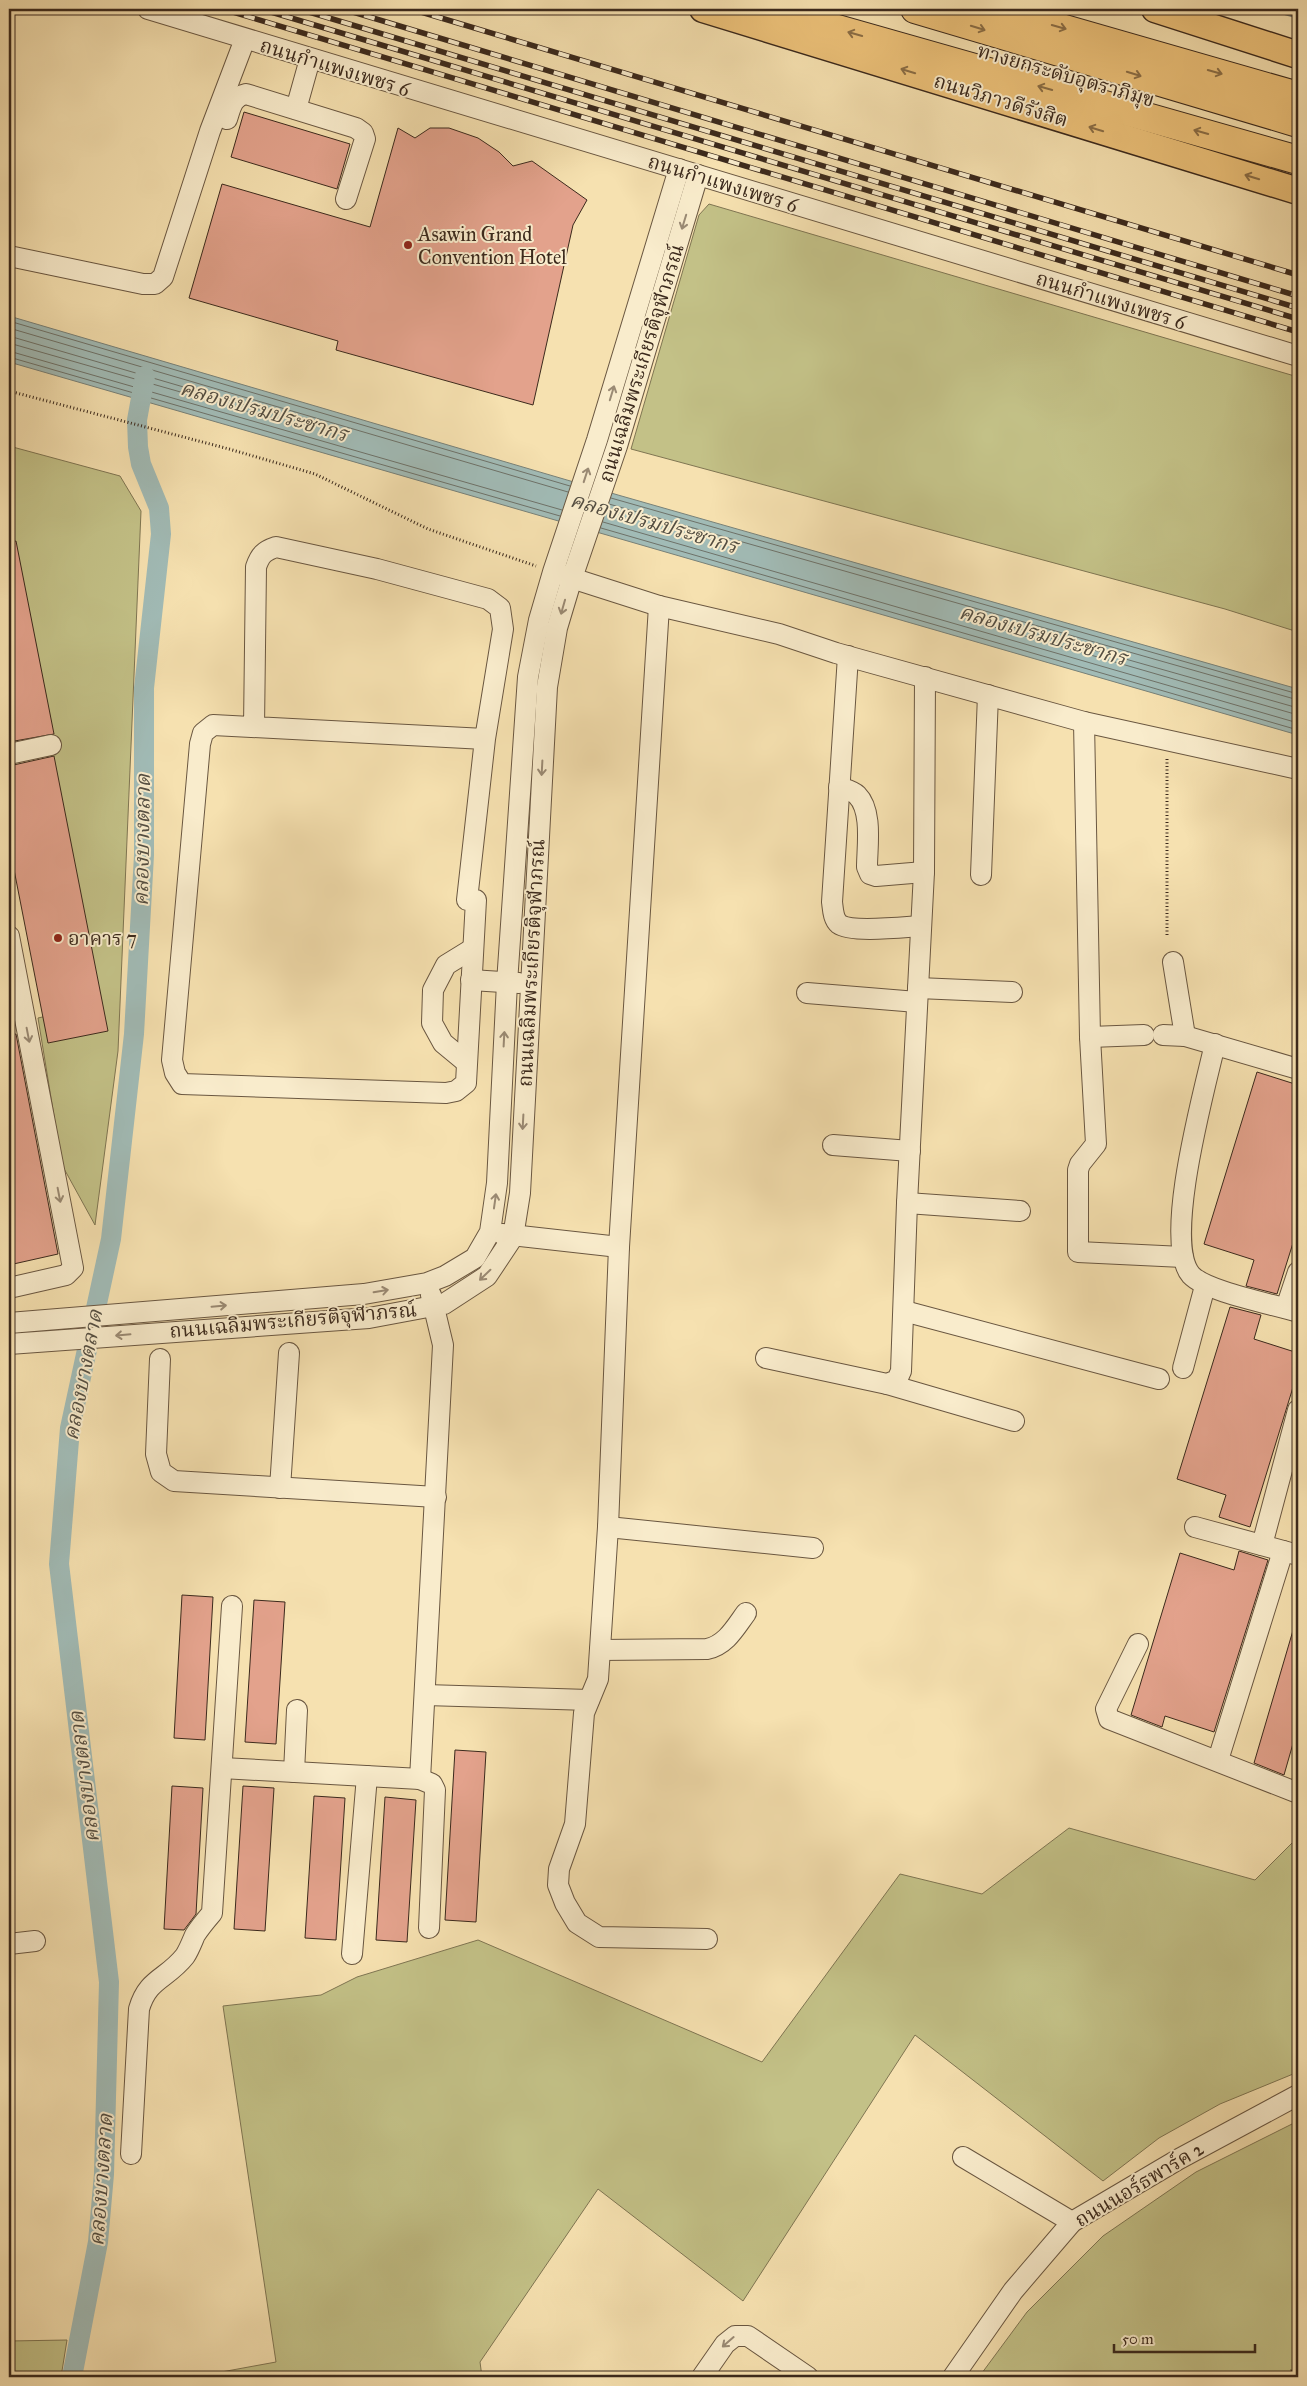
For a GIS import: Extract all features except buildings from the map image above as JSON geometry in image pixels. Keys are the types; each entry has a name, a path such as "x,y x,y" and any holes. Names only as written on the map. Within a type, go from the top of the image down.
{"highway":[{"name":"ถนนวิภาวดีรังสิต","path":"767,9 1298,160"},
{"name":"ทางยกระดับอุตราภิมุข","path":"835,9 1298,142"},
{"name":"ทางยกระดับอุตราภิมุข","path":"915,9 1298,123"},
{"path":"996,9 1298,96"}],"main road":[{"name":"ถนนวิภาวดีรังสิต","path":"703,9 1298,191"},
{"path":"1168,11 1294,55"}],"street":[{"name":"ถนนกำแพงเพชร 6","path":"148,9 1298,356"},
{"path":"9,256 143,284 155,284 163,277 210,131 245,39"},
{"path":"296,109 310,59"},
{"path":"180,273 232,101 238,96 246,94 356,128 363,133 365,139 346,199"},
{"name":"ถนนเฉลิมพระเกียรติจุฬาภรณ์","path":"17,1323 364,1294 427,1283 446,1276 475,1258 490,1232 497,1183 507,983 528,677 538,620 689,172"},
{"name":"ถนนเฉลิมพระเกียรติจุฬาภรณ์","path":"16,1344 172,1331 369,1318 435,1306 444,1304 487,1276 513,1236 520,1193 529,984 547,687 557,628 617,446 689,172"},
{"path":"254,727 256,567 259,557 266,550 276,547 386,571 488,599 500,608 503,629 485,739 467,900 476,900 466,1084 456,1091 446,1093 182,1084 175,1073 172,1060 200,744 203,733 213,725 485,739"},
{"path":"556,563 659,606 779,634 848,656 1084,722 1298,769"},
{"path":"659,606 619,1247 608,1527 598,1679 584,1713 580,1741 575,1824 559,1869 558,1885 565,1903 577,1922 599,1937 707,1939"},
{"path":"848,656 832,902 834,917 842,926 855,928 921,926"},
{"path":"887,1384 898,1380 901,1371 907,1203 924,872 925,677"},
{"path":"981,875 988,695"},
{"path":"1084,722 1090,1037 1096,1144 1080,1164 1078,1170 1078,1252 1183,1257"},
{"path":"9,754 51,745"},
{"path":"839,787 856,794 863,803 866,814 867,867 870,874 876,876 924,872"},
{"path":"9,936 74,1268 66,1275 9,1288"},
{"path":"466,1062 443,1044 432,1023 433,990 446,965 472,949"},
{"path":"1173,962 1185,1036"},
{"path":"471,980 529,984"},
{"path":"807,993 918,995 1012,992"},
{"path":"1090,1037 1185,1036 1298,1069"},
{"path":"1215,1044 1184,1188 1182,1207 1183,1257 1192,1275 1205,1286 1292,1310 1298,1272"},
{"path":"833,1145 910,1151"},
{"path":"907,1203 1020,1211"},
{"path":"490,1232 619,1247"},
{"path":"420,1779 443,1345 435,1306 427,1283"},
{"path":"1183,1368 1205,1286"},
{"path":"904,1311 1159,1380"},
{"path":"280,1488 289,1353"},
{"path":"766,1358 887,1384 1014,1421"},
{"path":"160,1359 156,1454 161,1472 174,1481 436,1497"},
{"path":"1262,1545 1298,1410"},
{"path":"608,1527 813,1548"},
{"path":"1195,1527 1291,1553 1218,1760"},
{"path":"130,2154 139,2008 143,1994 150,1985 172,1971 186,1955 196,1934 212,1913 232,1606"},
{"path":"600,1650 707,1649 717,1647 726,1639 746,1613"},
{"path":"1138,1644 1106,1709 1109,1719 1218,1760 1298,1793"},
{"path":"425,1695 589,1700"},
{"path":"294,1772 297,1710"},
{"path":"222,1768 420,1779 432,1784 435,1790 429,1928"},
{"path":"352,1954 367,1776"},
{"path":"9,1944 35,1941"},
{"name":"ถนนนอร์ธพาร์ค 2","path":"953,2377 1013,2291 1072,2222 1179,2159 1298,2095"},
{"path":"963,2157 1072,2222"},
{"path":"702,2377 725,2344 735,2336 748,2336 808,2377"}],"path":[{"path":"9,391 229,449 314,474 428,529 556,563"},
{"path":"1167,740 1167,936"},
{"path":"1288,2377 1298,2360"}],"shaded area":[{"path":"709,204 1298,377 1298,632 1225,609 631,449 699,215"},
{"path":"9,446 120,476 141,511 118,1051 95,1225 62,1165 38,1018 95,1005 9,546"},
{"path":"1069,1828 1255,1880 1298,1837 1298,2072 1220,2104 1159,2138 1103,2181 915,2035 743,2301 598,2189 480,2362 482,2377 194,2377 276,2362 223,2006 321,1995 357,1977 478,1940 762,2062 900,1874 982,1894"},
{"path":"1298,2121 1298,2377 979,2377 1027,2312 1103,2236 1196,2172"},
{"path":"67,2340 61,2377 9,2377 9,2341"}],"water":[{"name":"คลองเปรมประชากร","path":"9,316 618,495 1298,689 1298,735 9,362"}],"waterway":[{"path":"1274,9 1298,16"},
{"name":"คลองบางตลาด","path":"72,2377 98,2242 104,2174 109,1982 59,1564 70,1428 111,1239 134,1034 144,855 144,688 161,534 159,508 141,464 138,447 137,420 145,376"}],"railway":[{"path":"223,9 1298,332"},
{"path":"261,9 1298,319"},
{"path":"299,9 1298,308"},
{"path":"343,9 1298,296"},
{"path":"411,9 1298,275"}],"place":[{"name":"Asawin Grand Convention Hotel","path":"408,245"},
{"name":"อาคาร 7","path":"58,938"}]}
